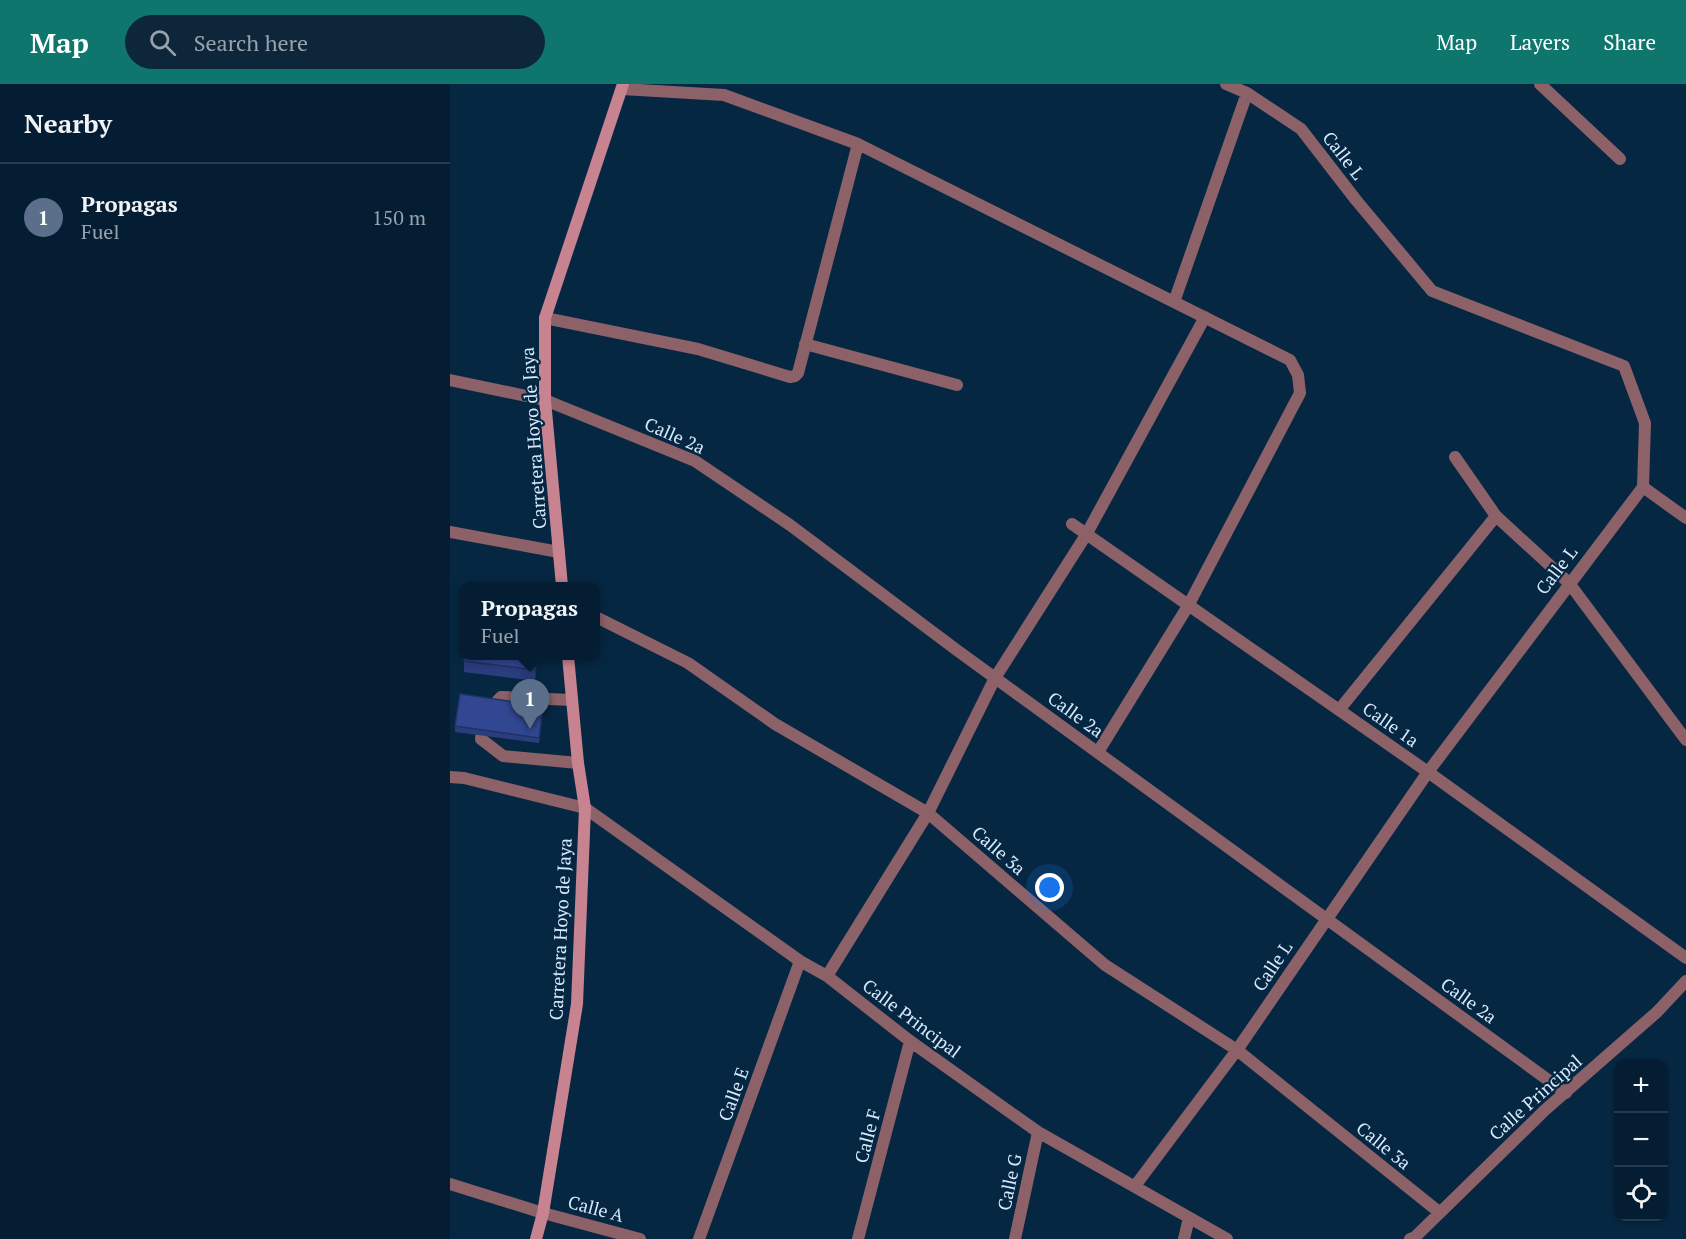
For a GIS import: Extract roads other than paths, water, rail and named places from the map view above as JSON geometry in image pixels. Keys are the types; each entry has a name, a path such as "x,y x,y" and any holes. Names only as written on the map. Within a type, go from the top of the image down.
{"street":[{"name":"Calle L","path":"1135,1186 1237,1050 1428,772 1643,487 1644,423 1624,366 1432,291 1356,200 1301,129 1247,93 1226,84"},
{"path":"1540,84 1620,159"},
{"path":"622,87 725,89 858,144 1290,360 1299,375 1300,393 1188,606 1098,752"},
{"name":"Carretera Hoyo de Jaya","path":"562,582 545,400 545,318 622,87"},
{"path":"1173,302 1247,93"},
{"path":"545,318 698,349 790,377 795,376 798,373 858,144"},
{"path":"828,976 928,813 996,678 1086,535 1205,317"},
{"path":"805,344 957,385"},
{"name":"Calle 2a","path":"450,380 545,400 695,461 790,525 1566,1093"},
{"path":"1455,457 1496,516 1569,583 1686,740"},
{"path":"1643,487 1686,518"},
{"path":"1339,710 1496,516"},
{"name":"Calle 1a","path":"1072,524 1428,772 1686,958"},
{"path":"450,532 559,552"},
{"name":"Calle 3a","path":"600,619 688,663 775,724 928,813 1105,965 1237,1050 1439,1212"},
{"name":"Carretera Hoyo de Jaya","path":"536,1239 543,1213 577,1004 585,808 578,763 568,660"},
{"path":"572,700 501,697 484,715 481,740 503,756 578,763"},
{"path":"450,777 464,778 585,808"},
{"name":"Calle Principal","path":"585,808 800,961 828,976 910,1041 1038,1132 1227,1239"},
{"name":"Calle E","path":"699,1239 800,961"},
{"name":"Calle Principal","path":"1410,1239 1415,1237 1545,1110 1658,1012 1686,981"},
{"name":"Calle F","path":"858,1239 910,1041"},
{"name":"Calle G","path":"1015,1239 1038,1132"},
{"name":"Calle A","path":"450,1184 543,1213 640,1239"},
{"path":"1184,1239 1190,1218"}],"place":[{"name":"Propagas","path":"530,729"}]}
